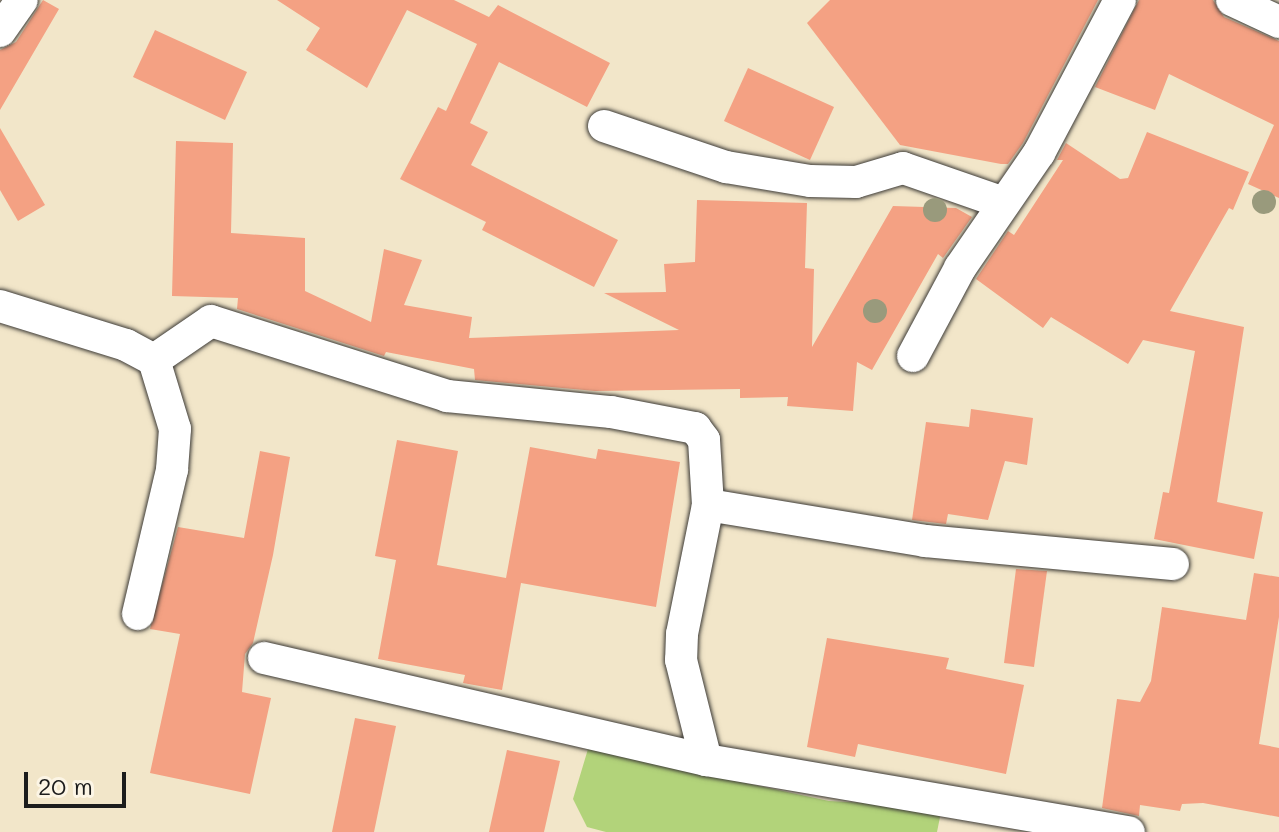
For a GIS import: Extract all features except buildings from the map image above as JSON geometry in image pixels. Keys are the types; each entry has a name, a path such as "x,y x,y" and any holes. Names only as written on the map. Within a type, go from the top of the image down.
{"street":[{"path":"0,31 22,0"},
{"path":"913,356 960,268 1039,153 1120,0"},
{"path":"1232,0 1279,22"},
{"path":"604,126 726,167 810,181 856,182 903,168 1004,203"},
{"path":"0,306 126,345 154,360 175,429 172,470 138,614"},
{"path":"154,360 211,321 447,396 685,423 704,440 708,505 682,634 681,660 706,760"},
{"path":"708,505 925,541 1173,564"},
{"path":"264,658 706,760 1129,832"}],"green space":[{"path":"588,749 829,801 942,807 937,832 606,832 587,827 573,799"}]}
